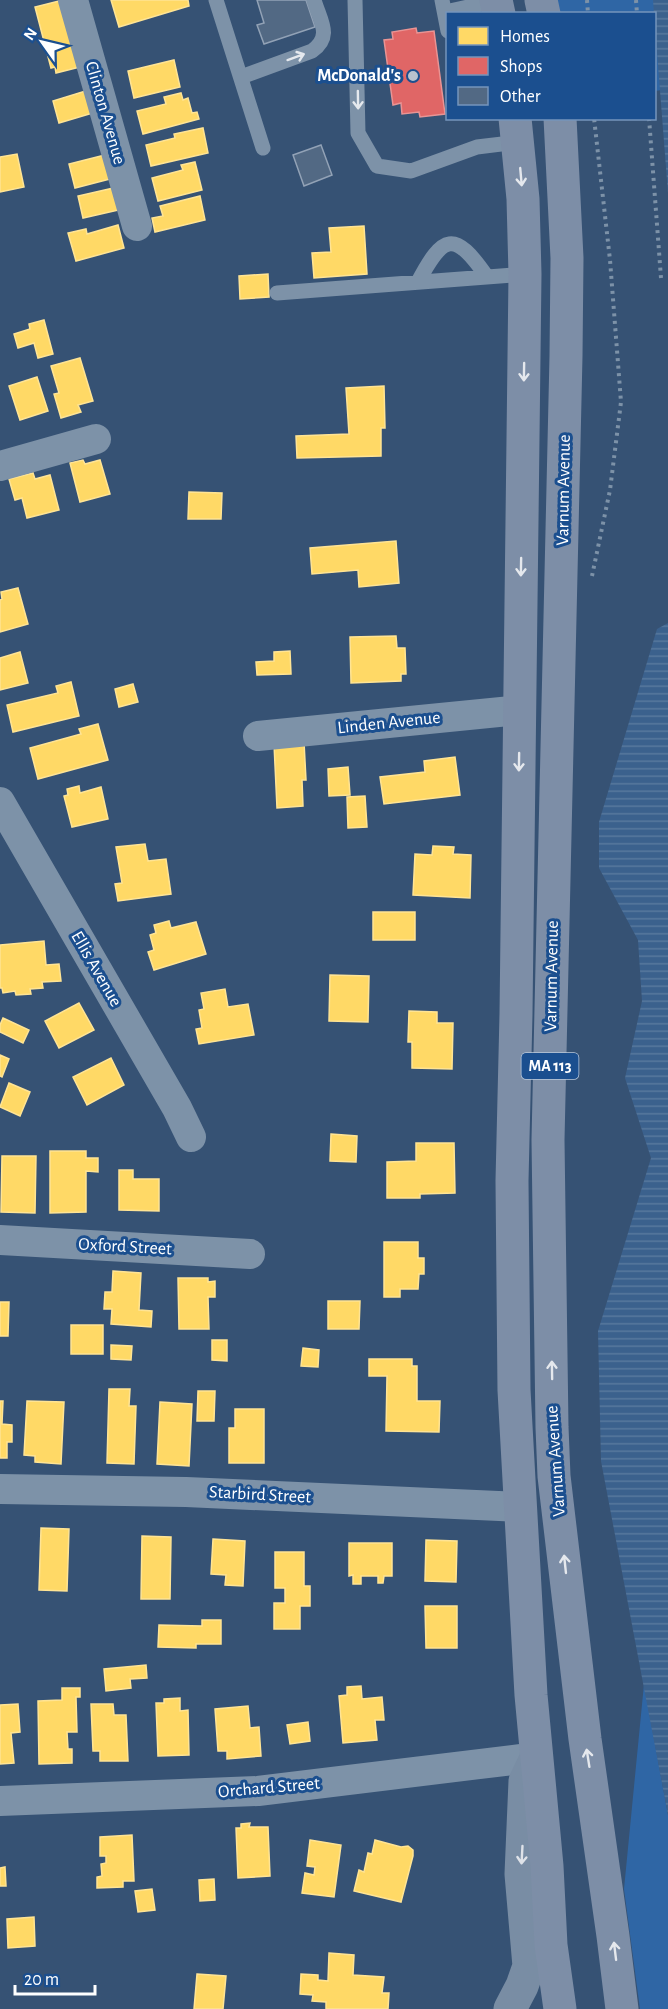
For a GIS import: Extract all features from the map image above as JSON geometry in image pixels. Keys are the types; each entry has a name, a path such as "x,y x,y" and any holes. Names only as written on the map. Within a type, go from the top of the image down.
{"main road":[{"name":"Varnum Avenue","path":"560,120 567,258 564,502 548,1140 552,1427 554,1476 585,1739 622,2009"},
{"name":"Varnum Avenue","path":"517,130 523,199 525,274 512,1214 514,1390 531,1695 547,1866 551,1945 560,2009"},
{"name":"Varnum Avenue","path":"510,2009 529,1966 521,1874 525,1781 537,1756"}],"street":[{"name":"Clinton Avenue","path":"73,0 137,226"},
{"path":"0,466 96,439"},
{"name":"Linden Avenue","path":"258,736 520,710"},
{"name":"Ellis Avenue","path":"5,826 177,1108 191,1137"},
{"name":"Oxford Street","path":"0,1240 250,1254"},
{"name":"Starbird Street","path":"0,1489 186,1492 521,1507"},
{"name":"Orchard Street","path":"0,1801 258,1791 537,1756"}],"lane":[{"path":"216,0 263,148"},
{"path":"241,77 312,51 322,44 325,34 314,0"},
{"path":"355,0 358,133 377,166 411,171 517,130"},
{"path":"446,25 443,6 497,5"},
{"path":"418,282 430,258 438,248 448,243 454,243 472,255 487,277"},
{"path":"277,293 525,274"}],"path":[{"path":"591,586 610,490 621,402 610,260 594,120"},
{"path":"649,120 661,279"}],"shaded area":[{"path":"546,0 668,0 668,89 656,91 656,12 550,12"},
{"path":"653,0 668,0 668,193 656,40 656,12 654,12"},
{"path":"668,623 668,1815 601,1461 598,1331 651,1158 625,1078 642,1001 638,940 599,868 599,822 657,629"},
{"path":"644,1684 668,1815 668,2009 640,2009 624,1889"}],"building: Homes":[{"path":"63,0 84,66 56,73 55,67 51,68 35,7"},
{"path":"111,0 188,0 189,6 119,27"},
{"path":"174,60 180,87 134,98 128,71"},
{"path":"89,90 96,112 59,123 53,101"},
{"path":"181,93 183,100 188,98 192,113 197,112 199,119 143,134 137,111 166,104 164,97"},
{"path":"203,128 208,153 151,166 146,145 175,138 174,134"},
{"path":"17,154 24,187 0,192 0,157"},
{"path":"109,154 114,178 75,188 69,164"},
{"path":"195,162 202,190 158,201 152,178 183,170 181,165"},
{"path":"118,187 123,209 83,218 78,196"},
{"path":"200,196 205,220 155,232 152,218 163,216 160,206"},
{"path":"118,225 124,248 76,261 68,233 86,229 87,234"},
{"path":"364,226 367,274 314,278 312,253 331,252 329,228"},
{"path":"268,274 269,297 240,299 239,276"},
{"path":"44,320 53,354 38,358 34,343 18,348 14,334 30,329 29,324"},
{"path":"80,358 93,401 78,405 81,412 61,418 54,394 59,393 51,366"},
{"path":"37,377 48,411 20,420 9,386"},
{"path":"384,386 385,428 381,428 381,456 297,458 296,436 349,434 346,388"},
{"path":"83,460 85,464 100,460 110,494 80,502 70,463"},
{"path":"33,473 35,479 50,475 59,510 27,518 22,498 15,500 9,479"},
{"path":"189,492 222,493 221,519 188,519"},
{"path":"396,541 399,583 359,587 358,570 312,574 310,548"},
{"path":"18,588 28,624 0,632 1,592"},
{"path":"396,636 397,648 405,648 406,674 401,674 401,681 351,683 350,637"},
{"path":"290,651 291,674 257,675 256,662 274,661 274,652"},
{"path":"20,652 28,683 0,690 0,658"},
{"path":"71,682 79,716 13,732 7,705 58,693 56,686"},
{"path":"133,684 138,702 119,707 115,689"},
{"path":"98,724 108,760 38,779 30,748 81,734 79,729"},
{"path":"304,742 306,780 302,780 303,806 277,808 274,744"},
{"path":"455,757 460,795 384,804 380,777 425,772 424,761"},
{"path":"348,767 350,795 329,796 328,769"},
{"path":"79,786 80,793 101,787 108,819 72,827 64,796 68,795 67,789"},
{"path":"365,796 367,827 348,828 347,797"},
{"path":"145,844 148,861 166,859 171,894 118,901 115,884 122,883 116,847"},
{"path":"433,846 454,847 453,854 471,855 470,898 413,895 415,854 432,855"},
{"path":"373,912 415,912 415,940 373,940"},
{"path":"169,921 171,928 196,922 206,954 154,970 148,952 154,950 150,935 156,933 154,925"},
{"path":"44,941 46,965 59,964 61,981 42,982 43,988 30,989 31,994 16,995 15,991 3,993 0,988 0,945"},
{"path":"330,975 369,976 368,1022 329,1021"},
{"path":"225,989 228,1007 248,1004 254,1035 199,1044 196,1029 202,1028 199,1010 204,1009 201,993"},
{"path":"79,1003 94,1030 59,1048 45,1021"},
{"path":"409,1011 437,1012 437,1023 453,1023 452,1069 412,1068 412,1042 408,1042"},
{"path":"3,1018 29,1030 23,1043 0,1032"},
{"path":"0,1055 9,1059 2,1077 0,1076"},
{"path":"111,1058 124,1085 87,1105 73,1077"},
{"path":"9,1083 30,1092 20,1116 0,1107"},
{"path":"331,1134 357,1136 356,1162 330,1161"},
{"path":"416,1143 454,1143 455,1193 420,1194 420,1198 387,1198 387,1162 416,1161"},
{"path":"50,1151 86,1151 86,1158 98,1158 98,1172 86,1171 86,1212 50,1213"},
{"path":"2,1156 36,1156 35,1213 1,1212"},
{"path":"119,1170 133,1170 133,1179 159,1179 159,1211 119,1210"},
{"path":"384,1242 418,1242 418,1258 424,1258 424,1274 419,1274 418,1289 400,1289 400,1297 384,1297"},
{"path":"113,1271 141,1273 139,1310 152,1311 151,1327 111,1324 112,1309 104,1309 105,1292 112,1292"},
{"path":"178,1278 208,1278 208,1282 215,1281 215,1297 208,1297 209,1329 179,1329"},
{"path":"328,1301 360,1301 359,1329 328,1329"},
{"path":"0,1302 9,1302 8,1336 0,1336"},
{"path":"71,1325 103,1325 103,1354 71,1354"},
{"path":"212,1340 227,1340 227,1361 212,1360"},
{"path":"111,1345 132,1346 131,1360 111,1359"},
{"path":"303,1348 319,1350 318,1367 301,1366"},
{"path":"369,1359 412,1359 412,1366 417,1366 417,1401 440,1401 439,1432 386,1431 387,1376 369,1376"},
{"path":"109,1389 130,1389 129,1406 136,1406 134,1464 107,1463"},
{"path":"198,1391 215,1391 214,1421 197,1421"},
{"path":"0,1401 3,1401 2,1424 12,1425 12,1442 7,1442 7,1458 0,1458"},
{"path":"27,1401 64,1402 61,1464 35,1462 35,1456 24,1455"},
{"path":"160,1402 192,1404 189,1466 157,1464"},
{"path":"235,1409 264,1409 264,1463 229,1463 229,1428 235,1428"},
{"path":"41,1528 69,1529 67,1591 39,1590"},
{"path":"142,1536 171,1537 170,1599 141,1599"},
{"path":"213,1539 245,1541 243,1586 225,1585 226,1575 211,1574"},
{"path":"426,1540 457,1541 456,1582 425,1581"},
{"path":"349,1543 392,1543 392,1576 384,1576 383,1583 378,1583 378,1576 361,1576 361,1584 353,1584 353,1575 349,1576"},
{"path":"275,1552 304,1552 304,1586 310,1586 310,1606 300,1606 300,1629 274,1629 274,1603 285,1603 285,1588 275,1588"},
{"path":"425,1606 457,1606 457,1648 426,1648"},
{"path":"202,1620 221,1620 221,1644 196,1644 196,1648 158,1647 159,1625 202,1626"},
{"path":"146,1665 147,1678 130,1679 131,1688 106,1691 104,1669"},
{"path":"361,1686 362,1699 382,1697 384,1720 375,1720 377,1740 343,1743 339,1696 347,1695 347,1687"},
{"path":"62,1688 80,1688 80,1697 76,1697 77,1732 67,1732 68,1749 72,1749 72,1763 39,1764 38,1701 62,1700"},
{"path":"180,1698 180,1711 188,1710 189,1755 158,1756 156,1703 164,1703 164,1699"},
{"path":"18,1704 20,1732 11,1733 14,1763 0,1764 0,1705"},
{"path":"91,1704 113,1704 114,1715 126,1715 128,1761 100,1761 100,1751 93,1751"},
{"path":"248,1706 250,1728 259,1727 261,1756 227,1759 227,1751 218,1751 215,1709"},
{"path":"308,1722 310,1741 290,1744 287,1725"},
{"path":"250,1823 249,1827 268,1827 270,1876 238,1878 236,1828 241,1828 241,1824"},
{"path":"132,1835 134,1881 123,1881 123,1887 97,1888 97,1877 102,1876 101,1864 106,1863 106,1856 100,1856 100,1837"},
{"path":"310,1840 341,1845 334,1897 302,1893 305,1873 314,1875 315,1867 307,1866"},
{"path":"375,1840 401,1847 408,1846 413,1850 401,1902 354,1891 359,1870 364,1872 368,1853 372,1854"},
{"path":"5,1867 6,1886 0,1886 0,1868"},
{"path":"214,1879 215,1900 200,1901 199,1880"},
{"path":"152,1889 155,1910 138,1912 135,1891"},
{"path":"34,1917 35,1946 8,1948 7,1919"},
{"path":"329,1953 354,1955 353,1975 384,1977 382,1993 389,1993 388,2009 326,2009 326,2002 312,2001 313,1995 300,1994 301,1974 318,1975 318,1980 328,1981"},
{"path":"197,1974 226,1976 223,2009 194,2009"}],"building: Shops":[{"path":"416,28 417,33 434,31 445,114 420,117 419,112 402,114 401,103 393,105 384,40 393,39 392,32"}],"building: Other":[{"path":"257,0 306,0 315,27 264,44 257,25 264,23"},
{"path":"321,145 332,175 304,186 293,155"}],"place":[{"name":"McDonald's","path":"413,76"}]}
